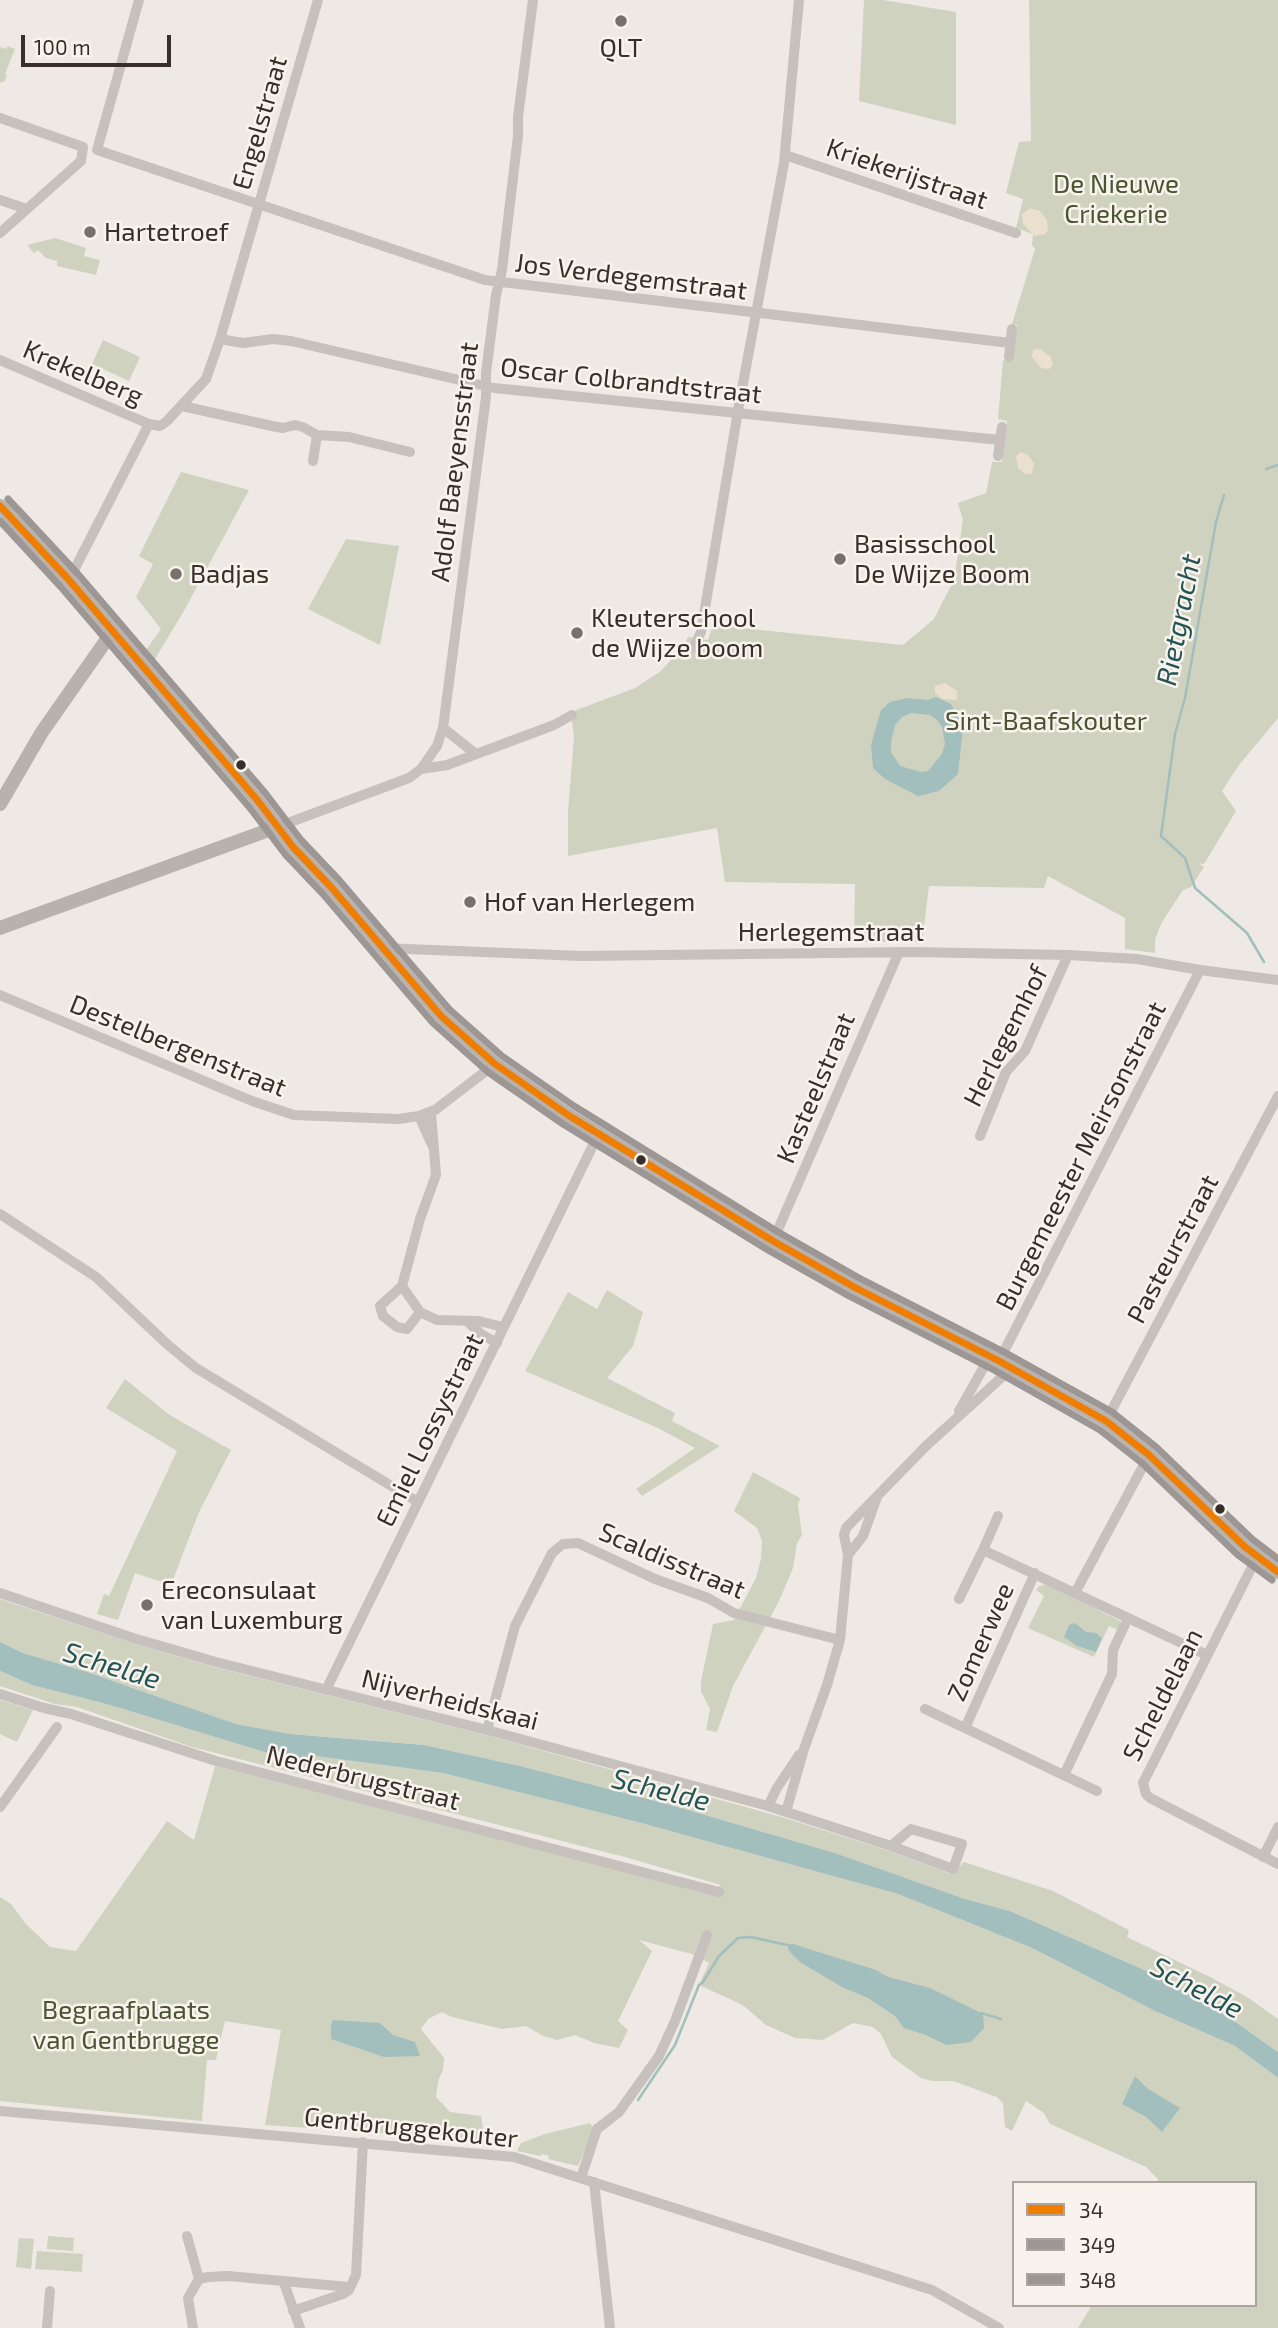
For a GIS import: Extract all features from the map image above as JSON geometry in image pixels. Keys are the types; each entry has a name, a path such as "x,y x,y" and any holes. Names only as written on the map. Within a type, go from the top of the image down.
{"main road":[{"path":"0,506 69,580 441,1016 495,1064 526,1088 773,1241 1106,1421 1149,1455 1257,1557 1278,1572"},
{"path":"0,804 41,732 112,632"},
{"path":"0,928 277,827"}],"street":[{"name":"Jos Verdegemstraat","path":"139,0 97,150 499,283 1010,343"},
{"name":"Engelstraat","path":"149,424 160,426 206,379 318,0"},
{"name":"Adolf Baeyensstraat","path":"421,769 437,746 443,728 533,0"},
{"path":"694,648 701,632 737,413 785,155 799,0"},
{"path":"0,118 83,147 82,160 0,233"},
{"name":"Kriekerijstraat","path":"785,155 1016,233"},
{"path":"0,200 27,209"},
{"path":"1009,357 1012,329"},
{"name":"Oscar Colbrandtstraat","path":"220,339 243,343 273,339 291,341 486,386 1000,440"},
{"name":"Krekelberg","path":"0,360 149,424"},
{"path":"182,405 283,428 295,425 317,435 349,437 410,452"},
{"path":"69,580 149,424"},
{"path":"998,456 1002,428"},
{"path":"313,461 317,435"},
{"path":"277,827 409,778 421,769 447,765 554,725 572,715"},
{"path":"443,728 476,754"},
{"name":"Herlegemstraat","path":"382,948 582,956 899,952 1068,955 1137,959 1278,980"},
{"name":"Kasteelstraat","path":"773,1241 899,952"},
{"name":"Herlegemhof","path":"980,1136 1006,1072 1025,1051 1068,955"},
{"name":"Burgemeester Meirsonstraat","path":"954,1421 1000,1362 1200,970"},
{"name":"Destelbergenstraat","path":"0,995 252,1101 294,1115 398,1119 431,1113 495,1064"},
{"name":"Pasteurstraat","path":"1106,1421 1278,1096"},
{"path":"420,1312 407,1329 397,1327 383,1316 380,1306 402,1286 420,1219 436,1175 431,1113"},
{"path":"419,1116 434,1149"},
{"name":"Emiel Lossystraat","path":"326,1690 599,1133"},
{"path":"0,1214 96,1277 196,1368 418,1502"},
{"path":"402,1286 420,1312 437,1321 480,1321 503,1326"},
{"path":"468,1322 497,1343"},
{"path":"786,1812 803,1749 827,1685 839,1640 848,1555 844,1535 846,1528 868,1503 954,1421 1000,1362"},
{"path":"1075,1593 1149,1455"},
{"path":"848,1555 863,1536 877,1497"},
{"path":"960,1599 998,1516"},
{"name":"Scaldisstraat","path":"487,1730 515,1626 552,1553 563,1544 578,1543 655,1579 695,1592 734,1613 839,1640"},
{"path":"983,1549 1207,1655"},
{"name":"Scheldelaan","path":"1257,1557 1144,1778 1144,1789 1150,1798 1278,1864"},
{"name":"Zomerwee","path":"965,1728 1035,1573"},
{"name":"Nijverheidskaai","path":"0,1593 145,1641 768,1806 953,1869 962,1844 911,1829 891,1846"},
{"path":"1064,1775 1112,1674 1114,1650 1128,1618"},
{"name":"Nederbrugstraat","path":"0,1694 243,1769 719,1892"},
{"name":"Zomerwee","path":"925,1709 1097,1791"},
{"path":"0,1807 57,1727"},
{"path":"768,1806 803,1749"},
{"path":"1263,1857 1278,1827"},
{"path":"581,2178 597,2129 619,2112 659,2056 676,2021 707,1935"},
{"name":"Gentbruggekouter","path":"0,2111 514,2157 932,2290 999,2328"},
{"path":"293,2311 343,2294 349,2290 356,2274 363,2142"},
{"path":"594,2182 610,2328"},
{"path":"187,2236 199,2279 188,2298 193,2328"},
{"path":"199,2279 228,2276 349,2287"},
{"path":"284,2283 300,2328"},
{"path":"47,2328 50,2291"}],"green space":[{"path":"864,0 883,0 956,12 956,125 859,101"},
{"name":"Sint-Baafskouter","path":"1029,0 1278,0 1278,718 1239,765 1222,791 1236,811 1204,864 1198,863 1204,867 1191,887 1183,890 1162,922 1155,939 1155,953 1125,949 1125,918 1048,876 1044,888 929,886 922,942 854,942 855,884 725,882 717,828 568,856 568,811 574,737 571,712 635,688 661,671 688,637 708,640 713,625 903,645 934,619 954,580 963,520 958,503 986,493 992,462 1002,462 1007,421 998,419 1003,360 1013,361 1017,325 1012,324 1035,249 1032,245 1033,234 1016,228 1023,199 1006,193 1019,142 1031,141"},
{"path":"7,46 15,49 5,74 7,76 0,84 0,47 6,49"},
{"path":"55,238 86,248 84,256 100,260 96,275 57,266 57,261 46,258 38,250 34,253 27,245"},
{"path":"103,340 140,357 129,381 92,364"},
{"name":"Badjas","path":"181,472 249,490 152,664 143,654 161,629 136,597 153,564 139,556"},
{"path":"346,539 399,546 380,645 308,609"},
{"path":"607,1290 643,1312 633,1346 607,1378 675,1413 672,1421 720,1446 642,1496 636,1489 695,1448 658,1428 525,1371 568,1292 597,1309"},
{"path":"125,1379 168,1414 231,1450 199,1512 171,1585 135,1573 118,1620 97,1614 104,1594 109,1596 177,1451 106,1408"},
{"path":"753,1472 800,1498 798,1505 802,1535 797,1543 793,1568 779,1601 733,1686 717,1732 706,1730 710,1709 701,1692 701,1681 713,1624 734,1620 756,1578 761,1559 762,1541 757,1528 734,1511"},
{"path":"1048,1584 1120,1621 1118,1630 1109,1626 1094,1657 1028,1628 1044,1596 1036,1590 1039,1586"},
{"path":"0,1599 214,1667 486,1735 785,1818 951,1874 964,1862 1053,1891 1129,1930 1127,1937 1247,1997 1278,2019 1278,2052 1227,2016 1151,1973 1010,1911 965,1899 835,1853 671,1805 520,1766 424,1745 290,1734 236,1724 87,1672 23,1653 0,1642"},
{"name":"Begraafplaats van Gentbrugge","path":"0,1671 32,1685 110,1705 294,1761 316,1756 443,1773 641,1823 898,1894 1032,1948 1155,2011 1235,2046 1278,2078 1278,2328 1078,2328 1091,2307 1257,2307 1257,2181 1158,2181 1146,2167 1050,2124 1044,2113 1026,2101 1012,2131 1005,2127 1003,2103 997,2097 953,2081 921,2078 892,2057 881,2034 873,2027 853,2023 823,2040 795,2038 766,2025 745,2007 699,1985 709,1963 692,1954 639,1940 652,1951 618,2021 628,2030 619,2048 594,2043 575,2035 557,2040 543,2036 526,2026 502,2029 442,2012 428,2019 421,2029 444,2058 436,2097 450,2112 481,2116 485,2143 413,2135 265,2125 281,2030 225,2021 216,2060 207,2060 202,2121 0,2101 0,1897 11,1904 25,1923 50,1947 76,1951 167,1821 194,1840 215,1766 709,1893 721,1885 625,1857 192,1747 77,1707 55,1704 0,1686","holes":["1135,2076 1147,2089 1179,2109 1162,2131 1146,2117 1123,2104"]},
{"path":"0,1700 33,1710 17,1742 0,1734"},
{"path":"590,2123 594,2129 578,2166 548,2159 549,2156 542,2154 541,2156 517,2151 521,2143"},
{"path":"48,2236 74,2238 73,2251 47,2249"},
{"path":"19,2238 34,2239 31,2269 16,2267"},
{"path":"37,2251 83,2254 82,2272 35,2269"}],"sand":[{"path":"1030,208 1040,211 1047,220 1048,230 1045,234 1035,236 1023,224 1022,214"},
{"path":"1040,349 1051,357 1053,365 1049,369 1041,368 1032,357 1033,350"},
{"path":"1021,452 1028,455 1034,463 1032,474 1025,474 1018,468 1016,456"},
{"path":"945,683 957,691 955,700 942,699 935,693 935,686"}],"water":[{"path":"936,697 951,704 963,727 958,774 939,791 918,796 885,779 873,768 871,745 881,710 890,702 907,698 928,700","holes":["911,713 930,715 942,727 945,744 942,754 928,771 921,772 900,766 891,752 895,725 902,717"]},
{"path":"1075,1623 1086,1632 1096,1633 1102,1638 1096,1652 1077,1646 1064,1637 1069,1625"},
{"name":"Schelde","path":"0,1642 23,1653 87,1672 236,1724 290,1734 424,1745 520,1766 671,1805 835,1853 965,1899 1010,1911 1151,1973 1227,2016 1278,2052 1278,2078 1235,2046 1155,2011 1032,1948 898,1894 641,1823 443,1773 316,1756 294,1761 110,1705 32,1685 0,1671"},
{"path":"787,1944 930,1988 983,2014 984,2028 971,2042 946,2045 904,2028 895,2016 868,1998 842,1987 800,1962 789,1951"},
{"path":"333,2020 380,2023 393,2035 415,2042 420,2056 384,2057 331,2039"},
{"path":"1135,2076 1148,2089 1180,2108 1162,2132 1146,2117 1122,2104"}],"waterway":[{"path":"1266,469 1278,465"},
{"name":"Rietgracht","path":"1224,495 1216,522 1185,698 1175,734 1161,836 1185,858 1195,888 1247,933 1264,962"},
{"path":"638,2100 675,2045 699,1985 719,1956 738,1938 751,1937 787,1945"},
{"path":"981,2013 1001,2019"}],"transit line":[{"name":"348","path":"8,499 77,573 266,794 301,840 339,880 449,1009 502,1056 574,1106 778,1232 1112,1412 1156,1447 1252,1539 1278,1559"},
{"name":"34","path":"0,506 69,580 258,801 293,847 331,887 441,1016 495,1064 568,1115 773,1241 1106,1421 1149,1455 1245,1547 1278,1572"},
{"name":"349","path":"0,521 61,587 250,808 285,854 323,894 433,1023 488,1072 563,1124 768,1250 849,1296 994,1370 1100,1430 1142,1463 1238,1555 1272,1580"}],"place":[{"name":"QLT","path":"621,21"},
{"name":"Hartetroef","path":"90,232"},
{"name":"Basisschool De Wijze Boom","path":"840,559"},
{"name":"Badjas","path":"176,574"},
{"name":"Kleuterschool de Wijze boom","path":"577,633"},
{"name":"Hof van Herlegem","path":"470,902"},
{"name":"Ereconsulaat van Luxemburg","path":"147,1605"}],"park label":[{"name":"De Nieuwe Criekerie","path":"1116,199"}]}
